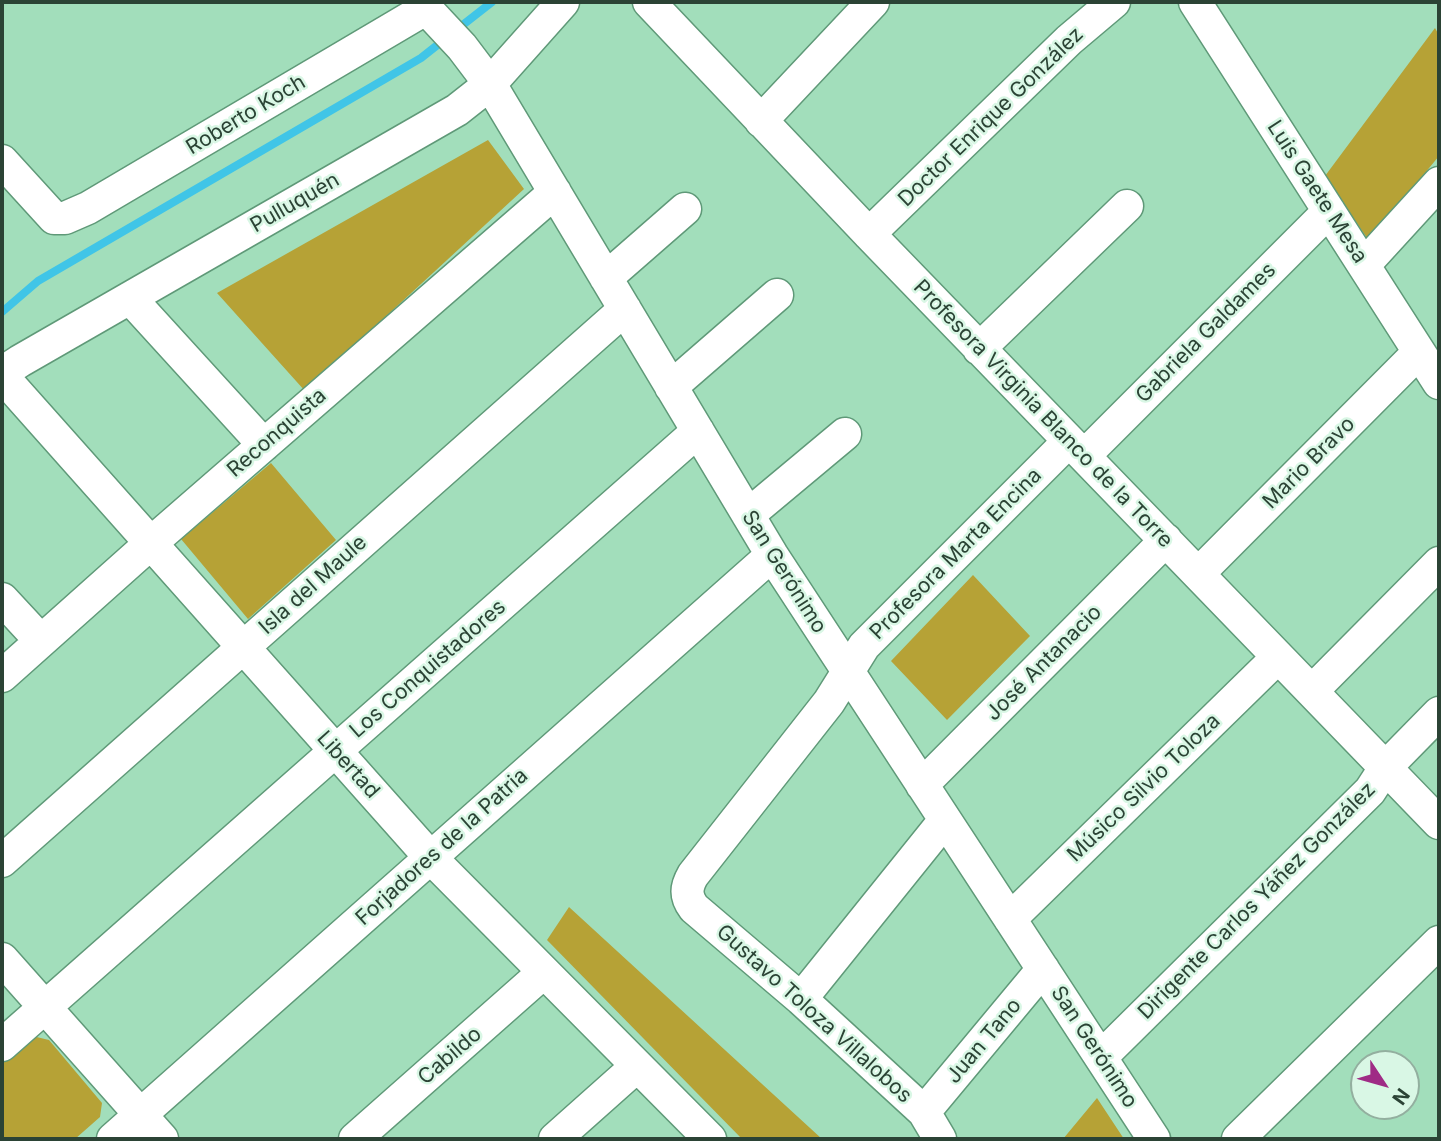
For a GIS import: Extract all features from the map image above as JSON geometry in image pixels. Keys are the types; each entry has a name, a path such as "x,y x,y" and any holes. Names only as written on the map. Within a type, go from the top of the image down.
{"street":[{"name":"Pulluquén","path":"2,375 20,361 457,110 490,85 563,2"},
{"name":"Profesora Virginia Blanco de la Torre","path":"649,2 979,349 1439,823"},
{"path":"761,121 873,2"},
{"name":"Doctor Enrique González","path":"869,234 1069,40 1114,2"},
{"name":"Luis Gaete Mesa","path":"1195,2 1439,383"},
{"name":"San Gerónimo","path":"428,10 462,47 490,85 772,555 1154,1139"},
{"name":"Roberto Koch","path":"2,161 54,218 65,218 88,208 428,10"},
{"path":"1364,265 1439,183"},
{"name":"Reconquista","path":"2,676 555,192"},
{"path":"979,349 1127,205"},
{"path":"606,278 685,209"},
{"name":"Gabriela Galdames","path":"1076,448 1329,211"},
{"path":"671,387 777,295"},
{"path":"130,298 264,445"},
{"name":"Isla del Maule","path":"2,861 625,310"},
{"name":"Mario Bravo","path":"1198,575 1419,352"},
{"name":"Libertad","path":"2,375 430,857 710,1139"},
{"name":"Los Conquistadores","path":"2,1045 698,431"},
{"path":"748,515 845,434"},
{"name":"Profesora Marta Encina","path":"687,891 694,875 829,702 864,646 1076,448"},
{"name":"José Antanacio","path":"922,785 1166,540"},
{"name":"Forjadores de la Patria","path":"113,1139 772,555"},
{"path":"1312,691 1439,563"},
{"path":"2,599 41,641"},
{"name":"Músico Silvio Toloza","path":"1010,919 1278,657"},
{"name":"Dirigente Carlos Yáñez González","path":"1101,1057 1370,791 1385,768 1439,713"},
{"path":"801,999 946,820"},
{"name":"Gustavo Toloza Villalobos","path":"687,891 687,897 694,908 801,999 924,1112 940,1139"},
{"path":"1238,1139 1439,942"},
{"path":"2,959 162,1139"},
{"name":"Juan Tano","path":"924,1112 1043,969"},
{"name":"Cabildo","path":"355,1139 544,972"},
{"path":"555,1139 637,1066"}],"shaded area":[{"path":"1435,28 1439,35 1439,156 1369,241 1325,176"},
{"path":"488,140 524,189 305,391 217,293"},
{"path":"271,463 336,540 248,619 181,539"},
{"path":"973,575 1030,636 947,720 891,661"},
{"path":"569,907 822,1139 742,1139 547,940"},
{"path":"24,1034 49,1040 102,1103 100,1117 75,1139 2,1139 2,1054"},
{"path":"1097,1098 1124,1139 1063,1139"}],"waterway":[{"path":"455,31 492,2"},
{"path":"2,312 38,281 421,58 445,39"}]}
